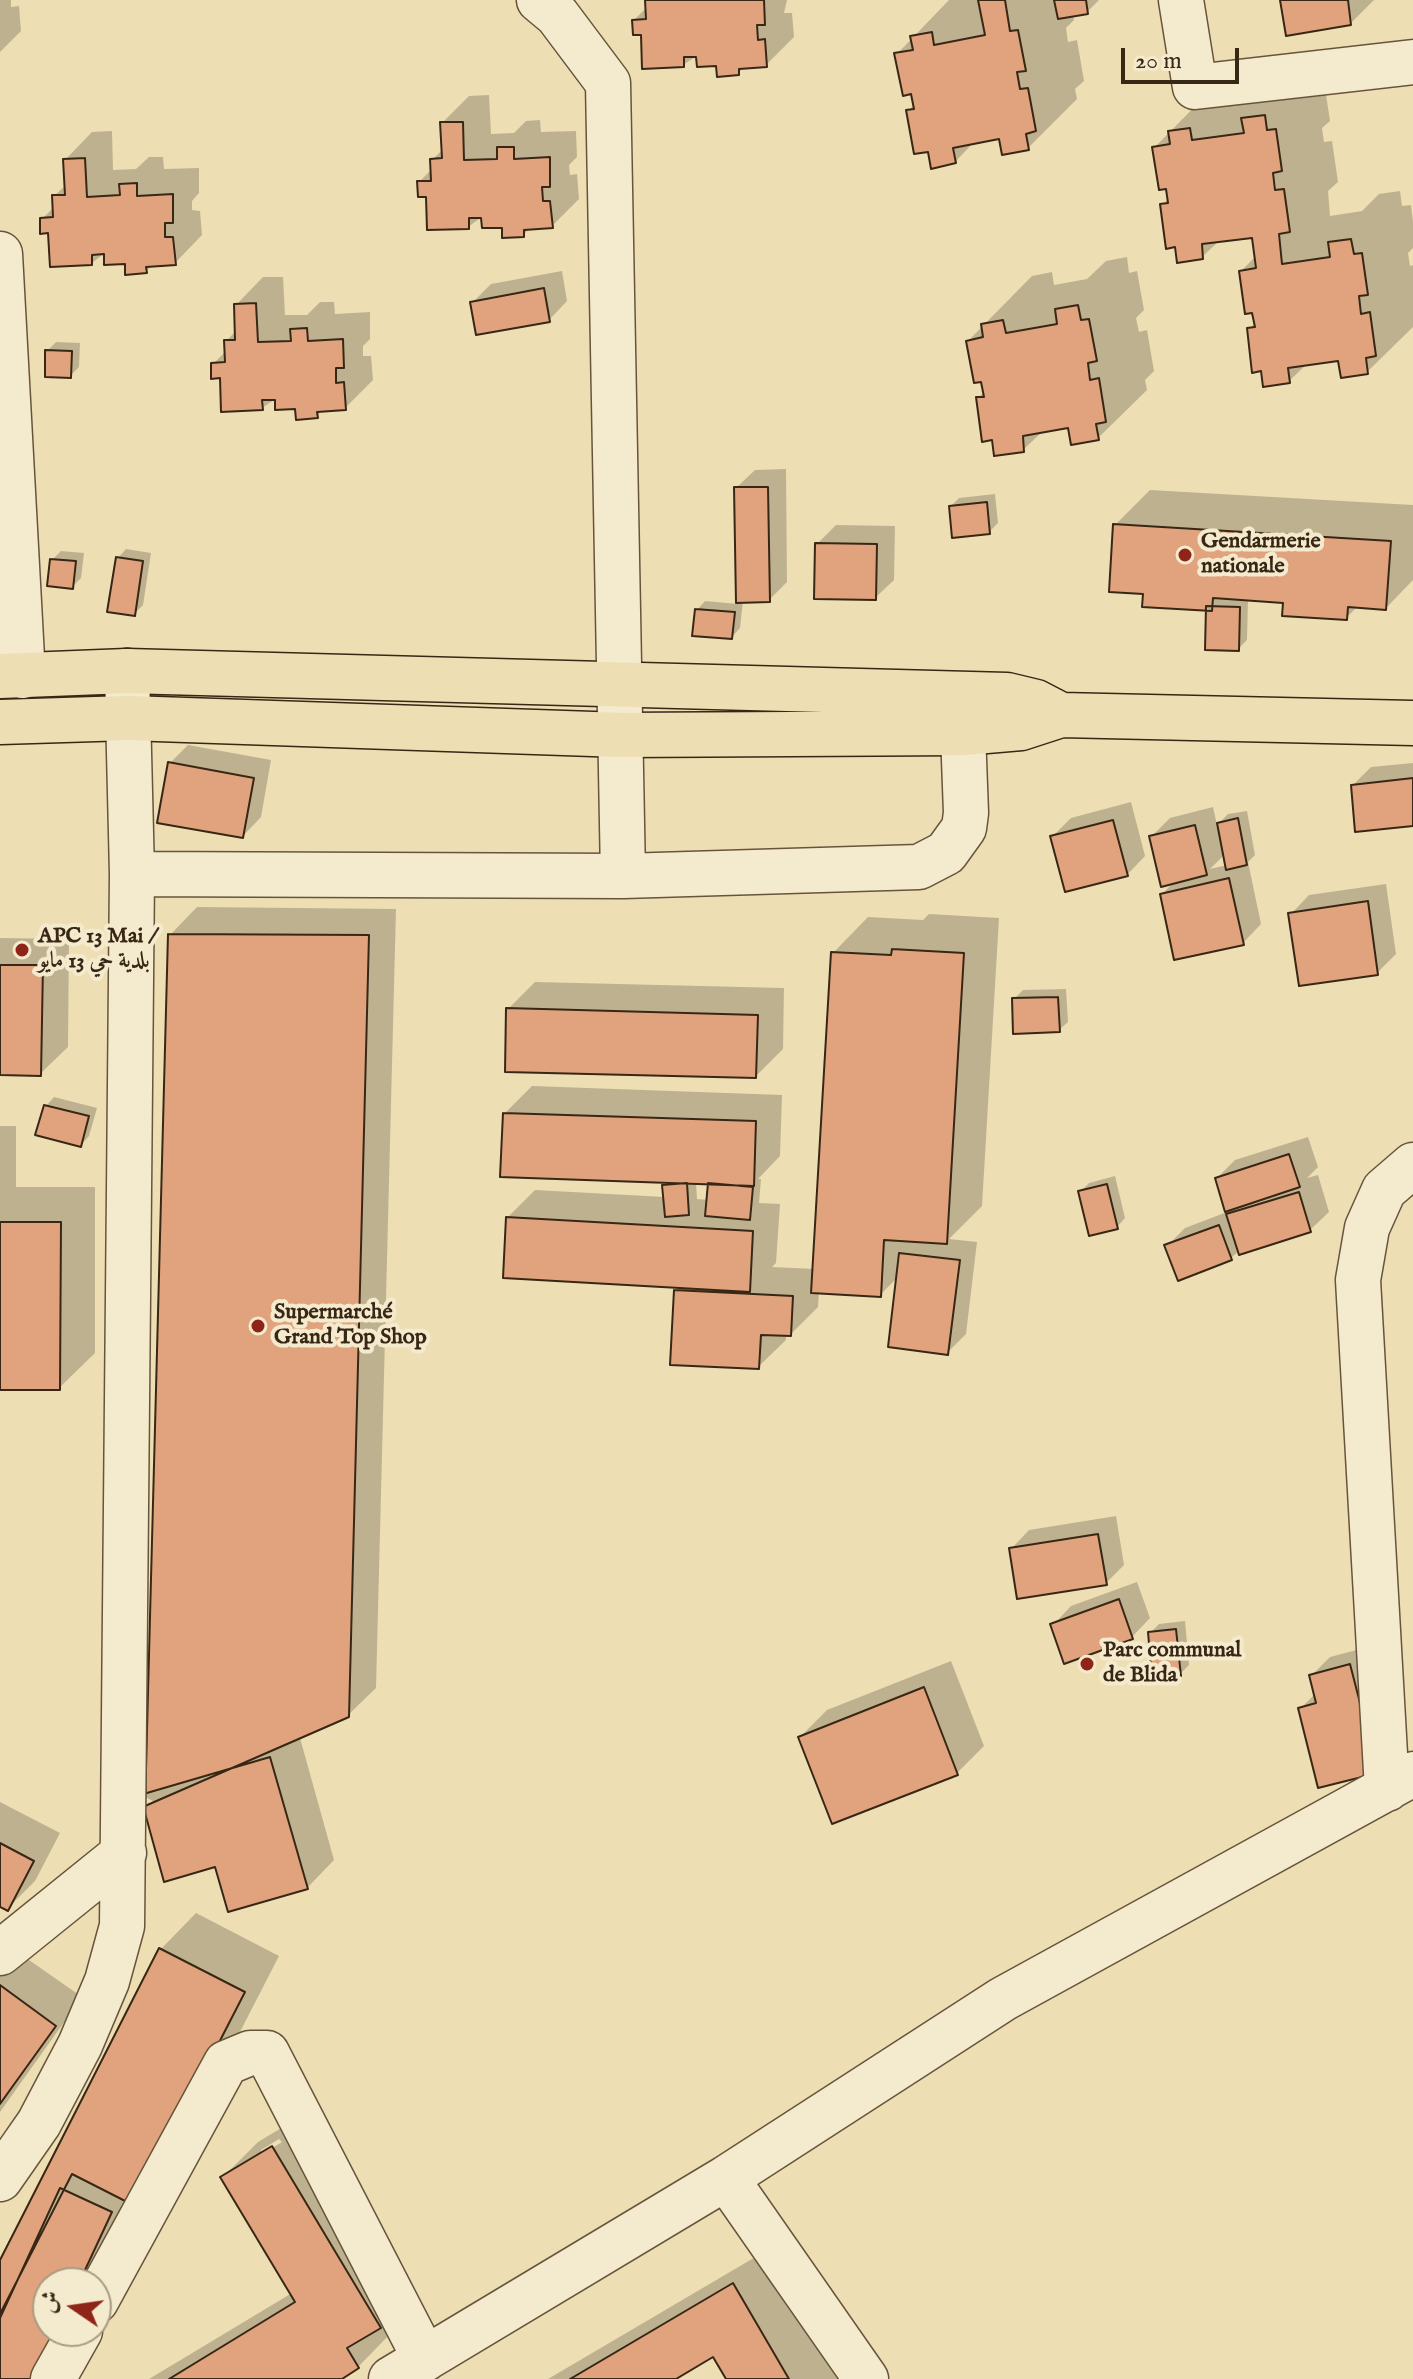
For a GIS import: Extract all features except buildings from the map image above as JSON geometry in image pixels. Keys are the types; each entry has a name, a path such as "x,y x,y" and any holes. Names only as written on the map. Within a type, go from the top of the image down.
{"main road":[{"path":"11,676 127,671 1007,695 1036,702 1061,715"},
{"path":"0,722 128,718 622,735 963,733 1021,728 1061,715 1413,723"}],"street":[{"path":"539,0 557,15 608,83 623,876"},
{"path":"1181,0 1195,87 1413,62"},
{"path":"0,254 11,676"},
{"path":"0,2179 39,2123 107,1981 122,1926 132,874 127,671"},
{"path":"132,874 623,876 903,869 934,862 946,853 964,828 963,733"},
{"path":"112,2272 226,2063 250,2053 267,2053 408,2369 726,2178 1003,1999 1400,1782 1358,1280 1367,1228 1384,1190 1413,1165"},
{"path":"0,1953 124,1853"},
{"path":"726,2178 866,2379"},
{"path":"53,2379 71,2347"}],"place":[{"name":"Gendarmerie nationale","path":"1185,555"},
{"name":"APC 13 Mai / بلدية حي 13 مايو","path":"22,950"},
{"name":"Supermarché Grand Top Shop","path":"258,1326"},
{"name":"Parc communal de Blida","path":"1087,1664"}]}
